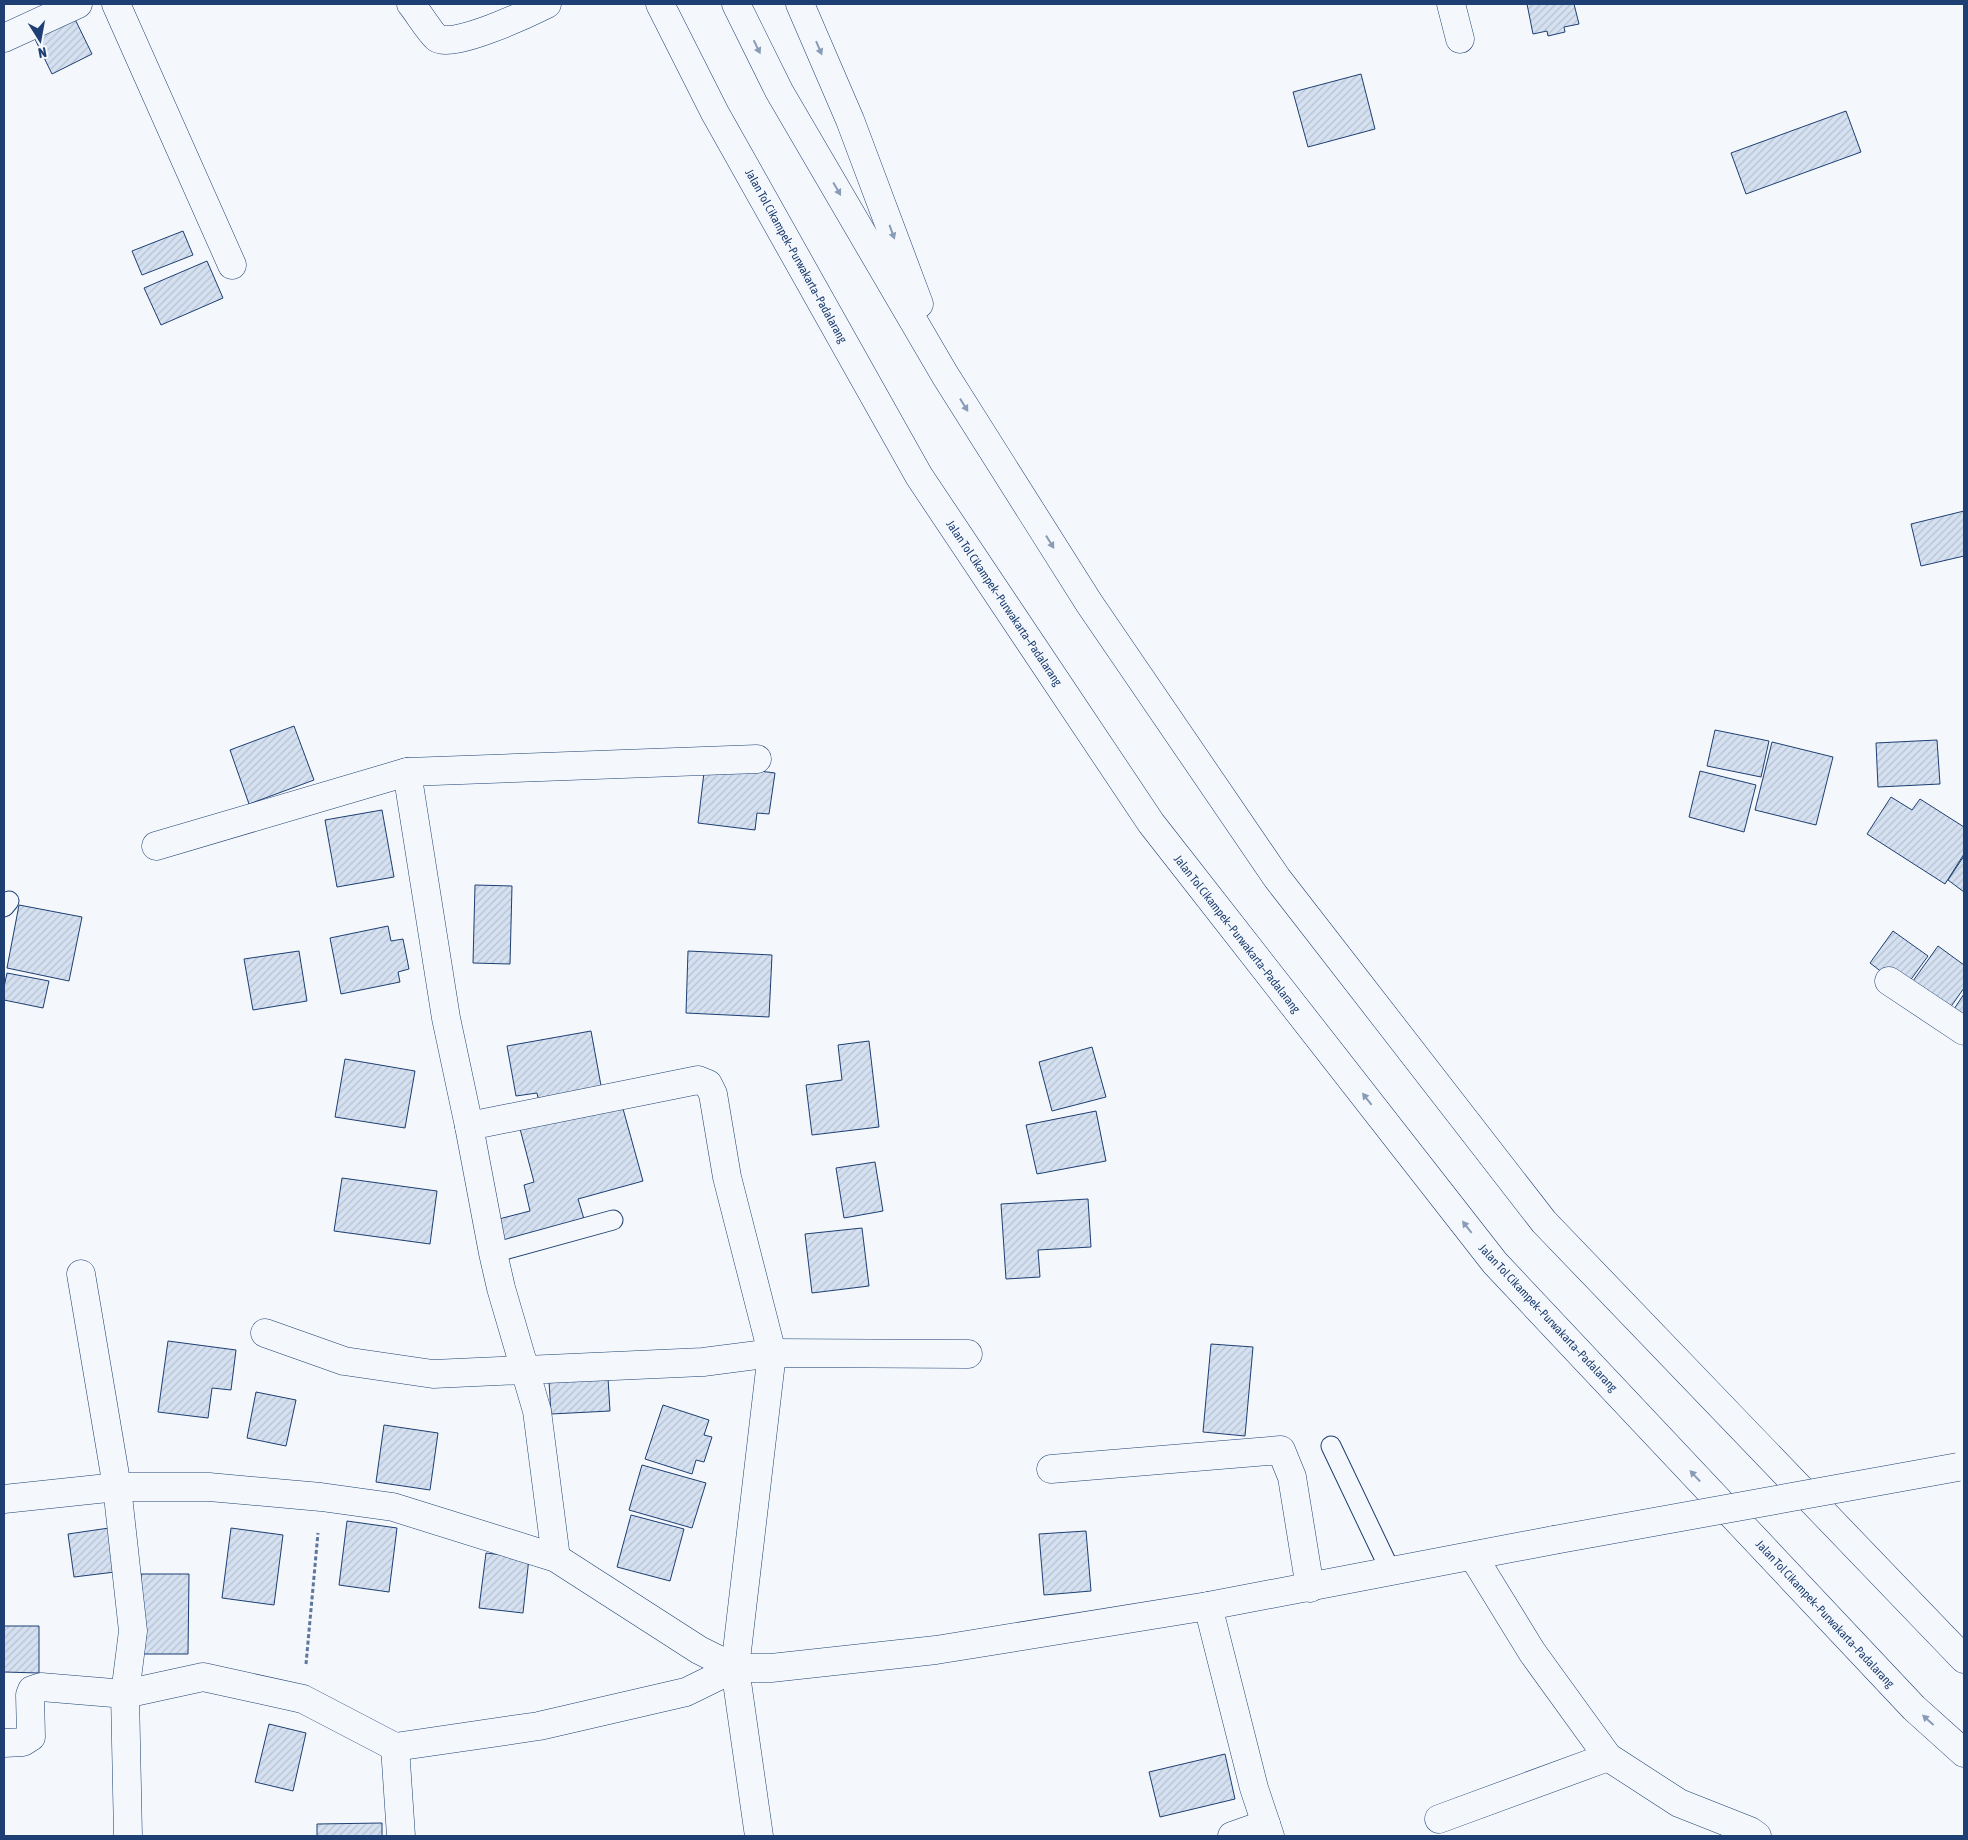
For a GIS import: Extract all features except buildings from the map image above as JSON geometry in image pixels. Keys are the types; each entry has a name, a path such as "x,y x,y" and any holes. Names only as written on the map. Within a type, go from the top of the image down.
{"main road":[{"path":"4,38 78,4"},
{"path":"116,4 232,265"},
{"path":"411,4 437,38 445,41 455,40 509,23 547,4"},
{"name":"Jalan Tol Cikampek–Purwakarta–Padalarang","path":"660,4 715,113 920,476 1151,823 1495,1264 1914,1708 1964,1752"},
{"path":"736,4 779,91 946,375 1089,603 1277,878 1544,1222 1964,1659"},
{"path":"800,4 850,120 946,375"},
{"path":"1451,4 1460,39"},
{"path":"156,846 407,772 756,759"},
{"path":"407,772 446,1018 493,1253 524,1370 537,1411 556,1558"},
{"path":"1889,981 1964,1032"},
{"path":"469,1126 698,1080 704,1081 713,1094 727,1177 772,1353 735,1668 758,1836"},
{"path":"81,1274 117,1487 133,1631 126,1694 128,1836"},
{"path":"266,1333 344,1361 433,1374 703,1362 772,1353 968,1354"},
{"path":"1051,1469 1281,1450 1292,1477 1310,1588"},
{"path":"4,1743 23,1742 31,1737 30,1695 32,1690 41,1687 126,1694 204,1677 303,1699 395,1747 539,1726 686,1692 735,1668 771,1668 936,1650 1208,1606 1554,1540 1961,1466"},
{"path":"4,1499 117,1487 209,1487 321,1497 393,1507 556,1558 699,1650 735,1668"},
{"path":"1473,1556 1532,1652 1608,1757 1679,1804 1750,1831 1757,1836"},
{"path":"1208,1606 1254,1788 1268,1830 1232,1836"},
{"path":"395,1747 401,1836"},
{"path":"1439,1820 1608,1757"}],"lane":[{"path":"493,1253 613,1220"},
{"path":"1331,1446 1391,1572"}],"path":[{"path":"303,1699 321,1497"}]}
